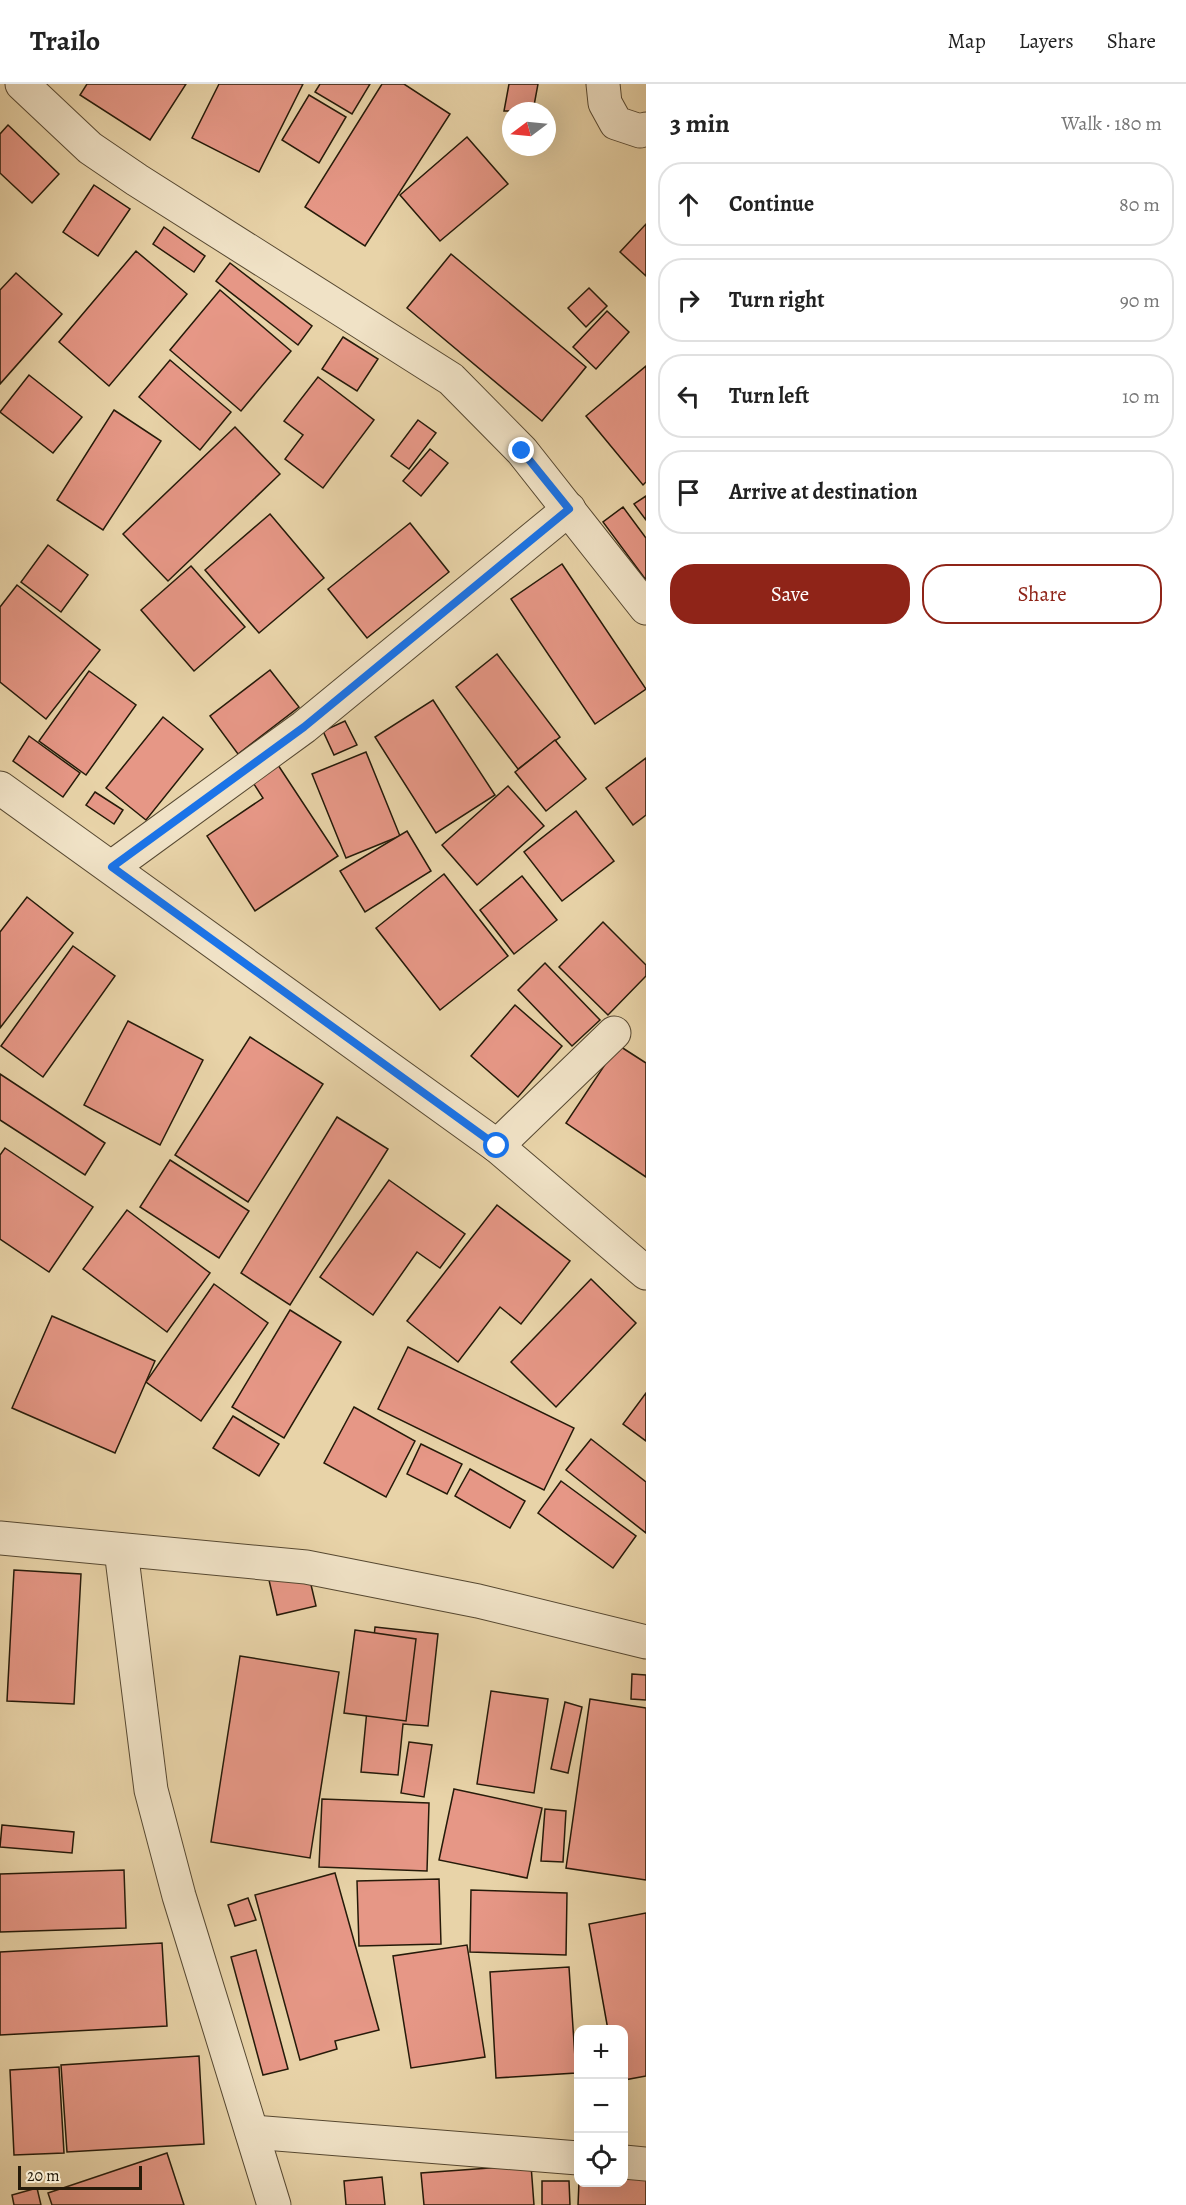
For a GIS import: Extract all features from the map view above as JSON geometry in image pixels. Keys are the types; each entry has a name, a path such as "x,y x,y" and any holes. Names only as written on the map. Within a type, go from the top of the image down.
{"street":[{"path":"22,84 90,147 137,180 451,379 522,451 646,608"},
{"path":"603,84 604,103 616,123 640,131 646,129"},
{"path":"112,867 304,727 569,509"},
{"path":"0,788 497,1146 646,1273"},
{"path":"497,1146 614,1033"},
{"path":"0,1538 306,1568 477,1601 646,1642"},
{"path":"121,1550 151,1790 179,1896 274,2205"},
{"path":"252,2132 574,2158"},
{"path":"628,2162 646,2164"}],"building":[{"path":"87,84 186,84 150,140 80,95"},
{"path":"219,84 303,84 259,172 192,138"},
{"path":"320,84 370,84 352,114 315,92"},
{"path":"382,84 404,84 450,114 365,246 305,207"},
{"path":"509,84 538,84 535,102 506,102"},
{"path":"309,95 346,117 319,163 282,140"},
{"path":"8,125 59,174 32,203 0,173 0,134"},
{"path":"467,137 508,184 440,241 400,195"},
{"path":"94,185 130,209 98,256 63,232"},
{"path":"646,224 646,276 620,252"},
{"path":"164,227 205,256 194,272 153,244"},
{"path":"136,251 187,294 109,386 59,342"},
{"path":"451,254 586,367 542,421 407,308"},
{"path":"230,263 312,326 298,345 216,281"},
{"path":"16,273 62,314 0,384 0,290"},
{"path":"589,288 607,306 586,327 568,308"},
{"path":"220,290 291,351 241,411 170,350"},
{"path":"607,311 629,332 596,369 573,347"},
{"path":"343,337 378,359 357,391 322,369"},
{"path":"170,360 231,412 200,450 139,397"},
{"path":"646,366 646,482 643,485 586,416"},
{"path":"29,375 82,417 53,453 0,412"},
{"path":"318,377 374,420 323,488 285,459 303,435 284,421"},
{"path":"114,410 161,441 103,530 57,500"},
{"path":"418,420 436,433 409,469 391,456"},
{"path":"235,427 280,474 168,581 123,534"},
{"path":"430,449 448,463 421,496 403,481"},
{"path":"646,496 646,520 634,504"},
{"path":"623,507 646,538 646,580 603,522"},
{"path":"270,514 324,578 259,633 205,570"},
{"path":"410,523 449,572 367,638 328,589"},
{"path":"48,545 88,575 61,612 21,582"},
{"path":"562,564 646,689 595,724 511,599"},
{"path":"191,566 245,627 194,671 141,610"},
{"path":"17,585 100,650 46,719 0,682 0,607"},
{"path":"497,654 560,737 518,769 456,687"},
{"path":"270,670 299,707 238,754 210,716"},
{"path":"89,671 136,705 86,775 39,741"},
{"path":"433,700 495,795 436,833 375,737"},
{"path":"163,717 203,749 146,820 106,788"},
{"path":"345,721 357,745 334,755 323,731"},
{"path":"29,736 80,773 63,797 13,761"},
{"path":"555,740 586,779 546,811 515,772"},
{"path":"366,752 400,836 346,858 312,774"},
{"path":"646,758 646,815 633,825 606,788"},
{"path":"278,765 338,856 255,911 207,836 263,798 252,781"},
{"path":"508,786 544,826 477,885 442,845"},
{"path":"95,792 123,810 114,824 86,805"},
{"path":"576,811 614,861 562,901 524,852"},
{"path":"407,831 431,871 365,912 340,871"},
{"path":"444,874 508,956 440,1010 376,928"},
{"path":"522,876 557,920 514,954 480,910"},
{"path":"27,897 73,933 0,1028 0,932"},
{"path":"603,922 646,965 646,976 608,1015 559,967"},
{"path":"73,946 115,976 43,1077 1,1046"},
{"path":"545,963 600,1020 572,1046 518,990"},
{"path":"515,1005 562,1046 518,1097 471,1056"},
{"path":"128,1021 203,1060 160,1145 84,1105"},
{"path":"250,1037 323,1084 248,1202 175,1155"},
{"path":"618,1045 646,1063 646,1177 566,1123"},
{"path":"0,1074 105,1143 85,1175 0,1120"},
{"path":"337,1117 388,1149 290,1305 241,1273"},
{"path":"5,1148 93,1207 49,1272 0,1239 0,1155"},
{"path":"170,1160 249,1211 219,1258 140,1207"},
{"path":"389,1180 465,1234 440,1268 417,1252 373,1315 320,1277"},
{"path":"497,1205 570,1261 521,1324 500,1307 458,1362 407,1321"},
{"path":"127,1210 210,1273 167,1332 83,1269"},
{"path":"591,1279 636,1323 556,1407 511,1362"},
{"path":"214,1284 268,1323 201,1421 146,1382"},
{"path":"290,1310 341,1342 284,1438 232,1407"},
{"path":"52,1316 155,1361 115,1453 12,1408"},
{"path":"408,1347 574,1428 544,1490 378,1409"},
{"path":"646,1393 646,1441 623,1424"},
{"path":"354,1407 415,1441 386,1497 324,1463"},
{"path":"233,1416 279,1444 259,1476 213,1448"},
{"path":"591,1439 646,1482 646,1533 566,1470"},
{"path":"421,1444 462,1464 447,1494 407,1474"},
{"path":"470,1469 525,1501 510,1528 455,1496"},
{"path":"561,1481 636,1536 613,1568 538,1513"},
{"path":"14,1570 81,1574 74,1704 7,1701"},
{"path":"308,1572 316,1606 277,1615 269,1580"},
{"path":"375,1627 438,1634 428,1726 403,1724 398,1775 361,1772"},
{"path":"355,1630 416,1639 406,1721 344,1713"},
{"path":"240,1656 339,1672 310,1858 211,1842"},
{"path":"632,1674 646,1675 646,1700 631,1699"},
{"path":"491,1691 548,1699 534,1793 477,1784"},
{"path":"590,1699 646,1708 646,1880 566,1868"},
{"path":"565,1702 582,1707 568,1773 551,1769"},
{"path":"409,1742 432,1745 424,1797 401,1793"},
{"path":"454,1789 542,1808 527,1878 439,1860"},
{"path":"322,1799 429,1803 427,1871 319,1867"},
{"path":"545,1809 566,1811 563,1862 541,1861"},
{"path":"2,1825 74,1832 72,1853 0,1847"},
{"path":"124,1870 126,1928 0,1932 0,1874"},
{"path":"335,1873 379,2030 335,2041 337,2049 300,2060 255,1895"},
{"path":"439,1879 441,1944 359,1946 357,1881"},
{"path":"471,1890 567,1893 566,1955 470,1952"},
{"path":"248,1898 256,1920 235,1926 228,1905"},
{"path":"646,1913 646,2076 628,2079 628,2025 607,2025 589,1924"},
{"path":"162,1943 167,2026 0,2035 0,1952"},
{"path":"467,1945 485,2057 411,2068 393,1956"},
{"path":"256,1950 288,2069 263,2075 231,1957"},
{"path":"569,1967 574,2073 496,2078 490,1972"},
{"path":"199,2056 204,2144 67,2152 61,2065"},
{"path":"59,2067 64,2153 14,2155 10,2070"},
{"path":"167,2153 184,2205 52,2205 48,2193"},
{"path":"531,2165 534,2205 424,2205 421,2173"},
{"path":"628,2176 646,2176 646,2205 578,2205 579,2187 628,2187"},
{"path":"382,2177 385,2205 346,2205 344,2181"},
{"path":"542,2181 569,2181 570,2205 542,2205"},
{"path":"37,2188 41,2205 14,2205 12,2195"}],"route":[{"path":"497,1146 112,867 304,727 569,509 522,451"}]}
